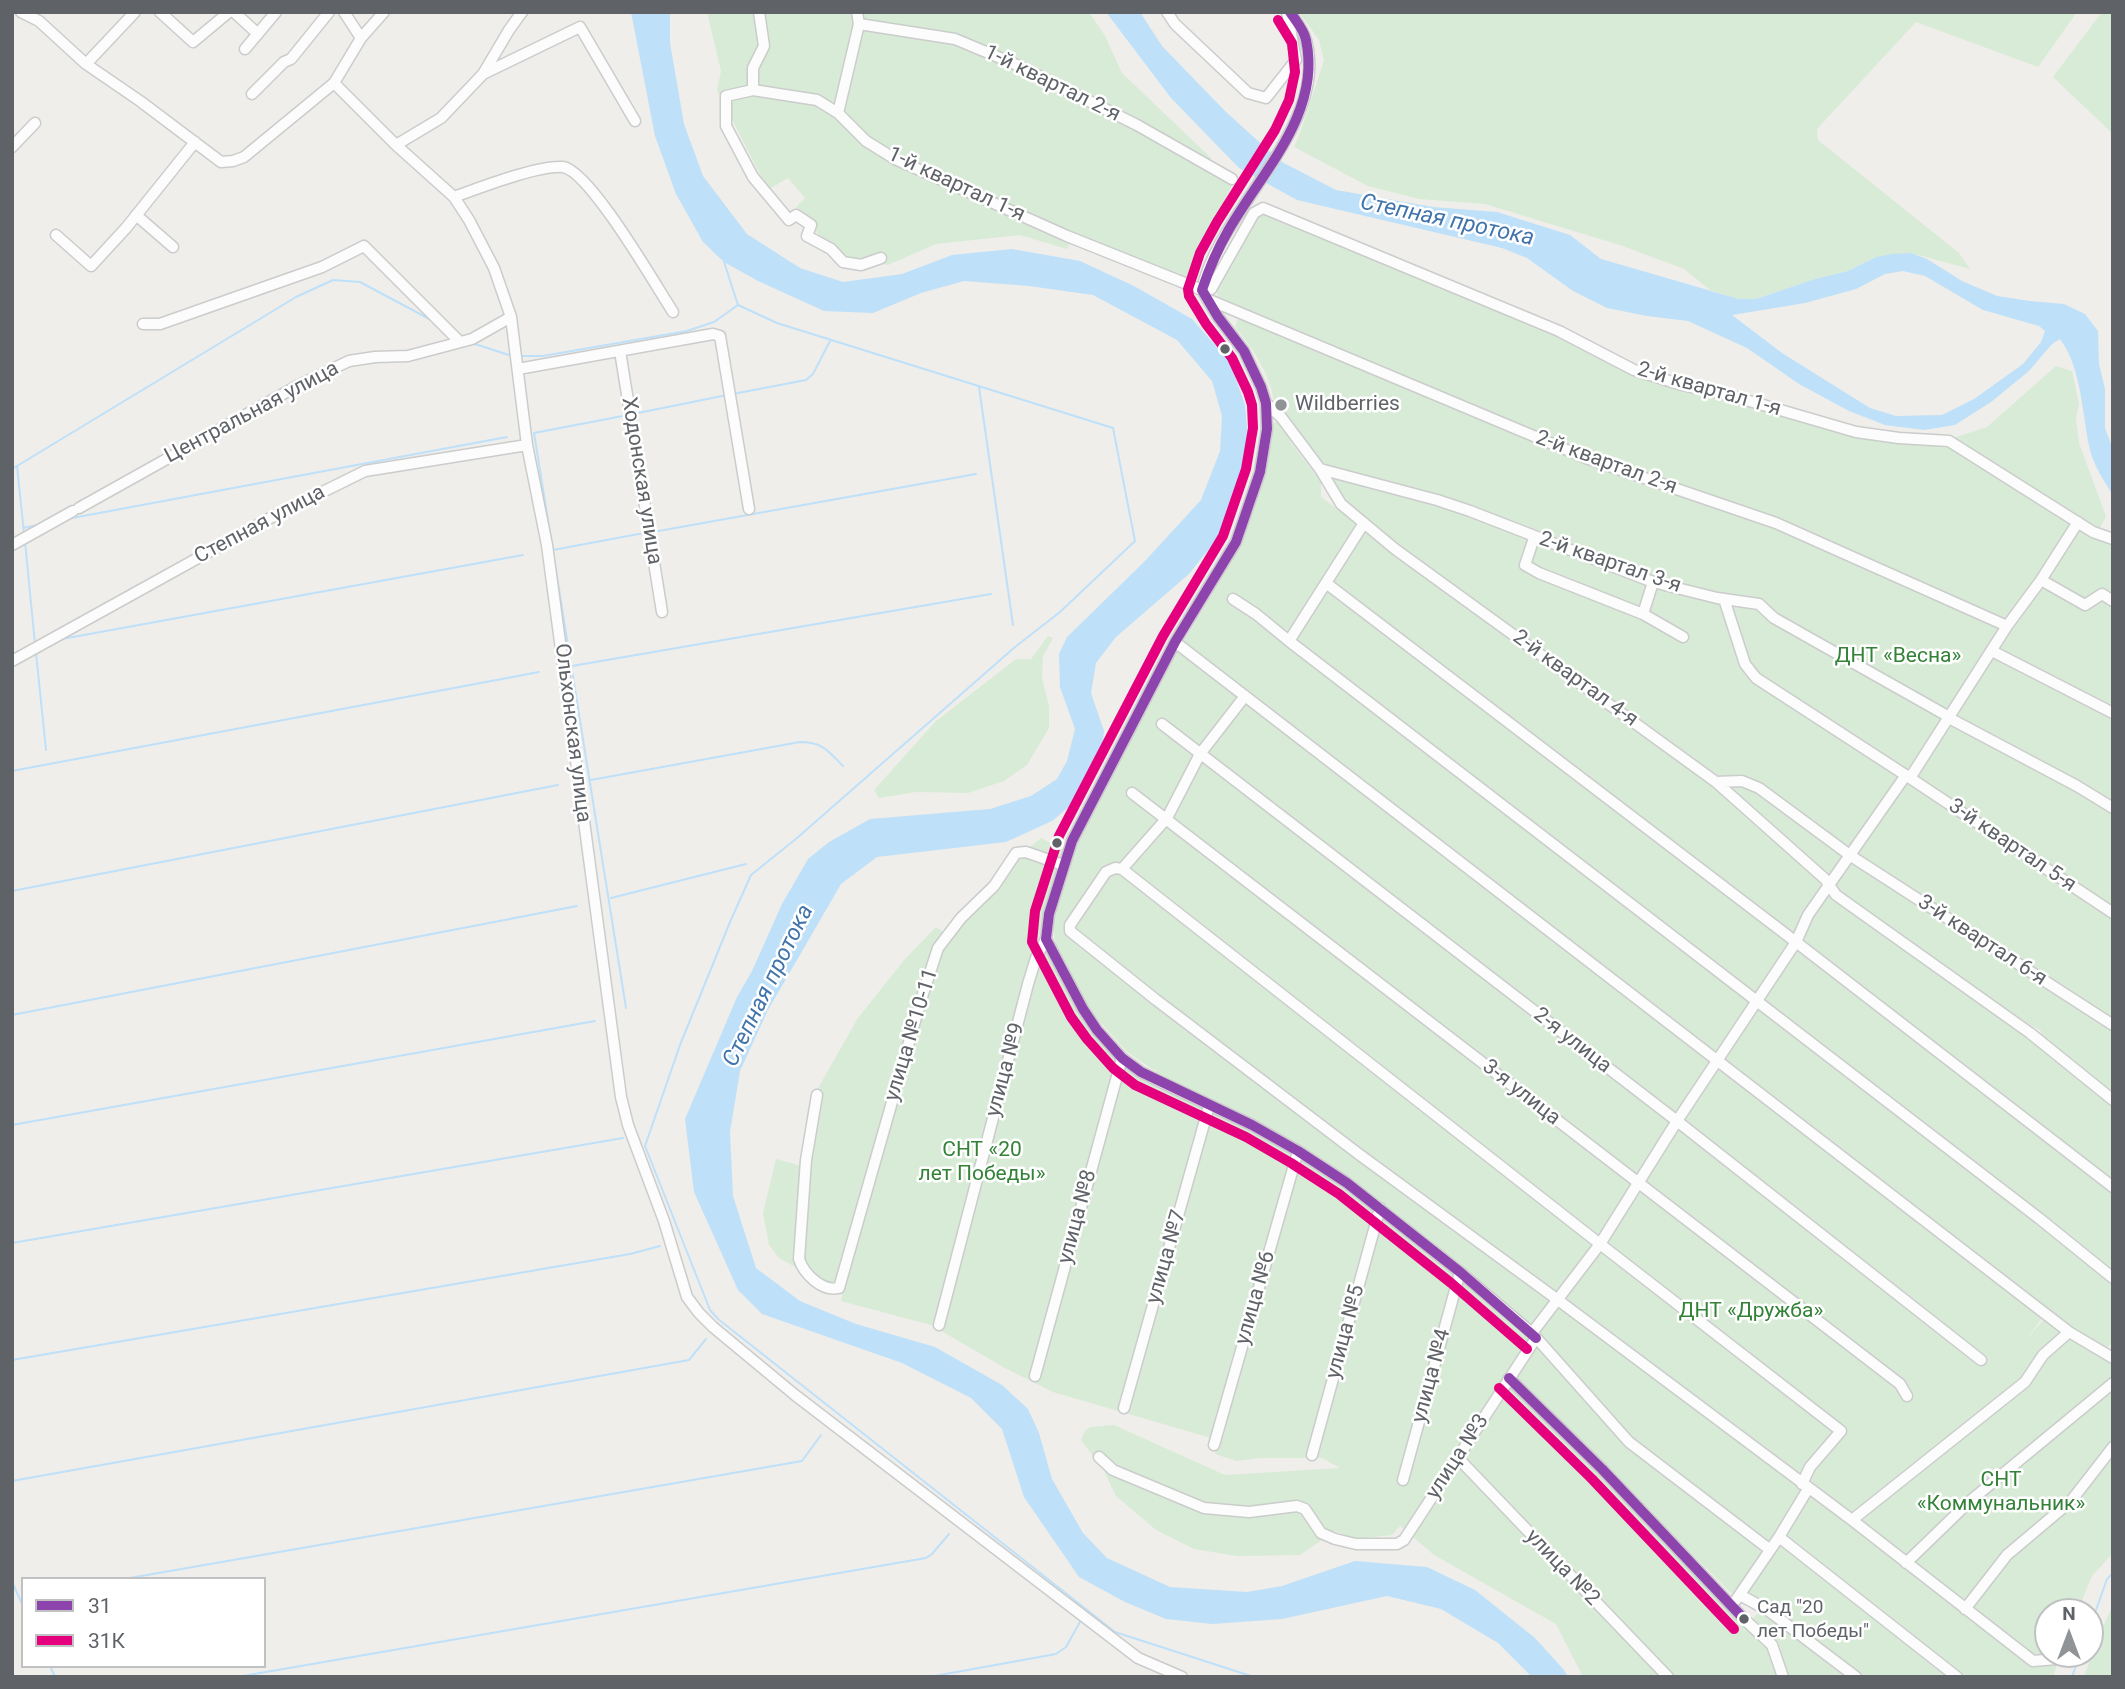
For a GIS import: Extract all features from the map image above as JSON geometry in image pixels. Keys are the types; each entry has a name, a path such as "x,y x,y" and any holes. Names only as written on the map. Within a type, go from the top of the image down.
{"street":[{"path":"21,12 39,20 86,64 221,162 244,158 334,83 361,38 384,12"},
{"path":"86,64 135,12"},
{"path":"160,12 193,42 232,12 258,34"},
{"path":"244,49 276,12"},
{"path":"252,94 284,62 291,60 329,12"},
{"path":"344,12 361,38"},
{"path":"396,145 441,118 483,74 522,12"},
{"path":"759,12 764,46 753,68 753,90 726,96 726,126 753,177 789,220 796,215 811,225 807,236 831,249 843,262 861,265 881,258"},
{"path":"838,113 859,24 857,12"},
{"path":"1167,12 1175,24 1248,93 1266,98 1296,60 1288,12"},
{"path":"1288,12 1306,38 1309,65 1298,117 1226,236 1205,278 1204,294 1244,351 1255,371 1266,403 1281,417 1320,468"},
{"name":"1-й квартал 2-я","path":"859,24 955,39 968,44 1017,65 1137,125 1232,179"},
{"path":"483,74 580,27 635,121"},
{"name":"Ольхонская улица","path":"334,83 396,145 454,197 494,268 511,317 527,445 547,545 621,1097 628,1125 664,1221 687,1297 713,1327 795,1395 1138,1658 1182,1677"},
{"name":"1-й квартал 1-я","path":"753,90 817,100 838,113 866,141 895,159 1204,294"},
{"path":"12,147 35,123"},
{"path":"55,235 91,266 195,142"},
{"path":"454,197 529,172 564,167 590,188 604,206 673,312"},
{"name":"2-й квартал 1-я","path":"1204,294 1211,289 1254,213 1263,208 1559,331 1633,370 1856,432 1949,442 2092,531 2113,539"},
{"path":"136,215 173,247"},
{"path":"144,324 160,324 322,267 364,246 460,342"},
{"name":"2-й квартал 2-я","path":"1204,294 1587,458 1776,523 2007,626"},
{"name":"Центральная улица","path":"12,545 299,384 349,361 408,356 472,339 511,317"},
{"path":"519,369 717,334 722,338 749,509"},
{"name":"Ходонская улица","path":"620,351 662,612"},
{"name":"улица №9","path":"939,1325 1028,984 1036,958 1046,939 1049,914 1063,865 1072,841 1175,642 1236,542 1260,472 1267,429 1266,403"},
{"name":"Степная улица","path":"12,661 272,517 365,471 527,445"},
{"name":"2-й квартал 4-я","path":"1320,468 1341,504 1395,549 1716,782 1825,879 1836,895 2030,1033 2113,1100"},
{"name":"2-й квартал 3-я","path":"1320,468 1470,511 1653,582 1717,598 1759,604 1774,618 2113,808"},
{"name":"улица №3","path":"1099,1457 1113,1470 1204,1508 1249,1512 1297,1506 1305,1509 1321,1533 1335,1539 1356,1544 1397,1544 1404,1540 1534,1336 1600,1244 1676,1121 1796,942 1808,915 1908,776 2078,522"},
{"path":"1289,641 1364,523"},
{"name":"2-й квартал 3-я","path":"1534,538 1525,565 1643,614 1683,637"},
{"path":"2041,580 2085,605 2102,594 2113,601"},
{"path":"1643,614 1653,582"},
{"path":"1326,583 2113,1187"},
{"path":"1233,599 1256,614 2113,1278"},
{"path":"1725,602 1745,664 1756,678 1908,776"},
{"path":"1175,642 2068,1332 2113,1358"},
{"path":"1992,651 2113,713"},
{"path":"1122,869 1167,818 1200,754 1245,696"},
{"name":"2-я улица","path":"1162,724 1980,1360"},
{"name":"3-й квартал 5-я","path":"1908,776 2113,913"},
{"path":"1716,782 1742,781 1759,788 1851,856"},
{"name":"3-я улица","path":"1132,793 1900,1384 1907,1396"},
{"name":"улица №10-11","path":"817,1095 806,1160 799,1259 801,1266 822,1287 832,1290 839,1288 938,948 961,918 994,886 1016,853 1026,852 1063,865"},
{"name":"3-й квартал 6-я","path":"1851,856 2113,1025"},
{"path":"1731,1605 1779,1537 1805,1487 1810,1467 1841,1431 1122,869 1115,868 1106,872 1070,925 1070,931 1360,1155 1558,1300 1805,1487 1852,1520 2034,1661"},
{"path":"1046,939 1083,1009 1097,1030 1122,1058 1141,1072 1252,1125 1347,1183 1460,1272 1534,1336 1629,1442 1769,1549"},
{"name":"улица №8","path":"1035,1376 1122,1058"},
{"name":"улица №7","path":"1124,1408 1209,1106"},
{"name":"улица №6","path":"1214,1445 1298,1151"},
{"name":"улица №5","path":"1312,1455 1380,1209"},
{"name":"улица №4","path":"1403,1480 1460,1272"},
{"path":"1852,1520 2025,1382 2043,1355 2068,1332"},
{"path":"1509,1378 1602,1469 1772,1645 1783,1677"},
{"path":"1906,1563 1970,1501 2113,1383"},
{"path":"1965,1609 2007,1555 2071,1501 2113,1447"},
{"name":"улица №2","path":"1458,1458 1668,1677"},
{"path":"1779,1537 1956,1677"},
{"path":"1740,1595 1769,1611 1856,1677"}],"green space":[{"path":"707,12 1089,12 1105,36 1122,73 1211,158 1206,168 1232,185 1187,281 1148,262 1074,234 1067,249 1020,235 936,244 888,265 836,255 796,207 805,198 788,178 768,190 717,90 721,71"},
{"path":"1299,12 2077,12 2038,67 1916,22 1817,129 1818,140 1959,253 1970,269 1911,253 1876,257 1848,271 1756,299 1739,299 1710,290 1684,269 1623,246 1485,204 1419,199 1368,186 1294,147 1324,61 1319,40"},
{"path":"2102,12 2113,12 2113,134 2053,77"},
{"name":"ДНТ «Весна»","path":"1266,214 1559,335 1626,372 1677,389 1747,405 1839,432 1897,443 1952,448 1956,437 1987,427 2056,366 2072,371 2079,404 2076,418 2079,443 2106,516 2096,536 2113,543 2113,1098 2039,1037 2041,1031 1836,892 1732,794 1723,779 1397,547 1353,509 1274,402 1269,381 1260,362 1235,327 1241,311 1222,302 1217,295 1216,291 1252,222 1260,215"},
{"path":"1281,417 1291,442 1321,481 1321,497 1723,793 1823,882 2029,1036 2113,1103 2113,1342 2104,1351 2113,1359 2113,1553 2092,1576 2083,1598 2034,1598 2034,1659 1819,1500 2034,1668 2056,1668 2053,1677 1785,1677 1777,1644 1753,1619 1765,1604 1739,1588 1732,1594 1609,1471 1767,1646 1779,1677 1583,1677 1556,1624 1434,1555 1400,1526 1392,1535 1356,1539 1335,1531 1300,1555 1237,1556 1194,1549 1156,1530 1116,1496 1104,1471 1081,1440 1085,1431 1090,1427 1114,1425 1225,1475 1340,1468 1322,1458 1259,1458 1236,1461 1215,1454 1218,1440 1053,1392 931,1325 841,1301 843,1290 833,1288 779,1258 769,1245 763,1213 776,1159 809,1168 823,1092 817,1090 858,1018 905,959 936,927 950,936 999,889 1020,855 1041,838 1062,849 1036,947 1050,953 1104,1044 1125,1069 1314,1163 1529,1325 1279,1135 1168,1080 1126,1051 1086,1006 1055,945 1053,915 1077,843 1178,648 1646,1012 2044,1315 2027,1339 2049,1313 1183,643 1242,544 1263,478 1273,424"},
{"path":"1048,636 1053,638 1043,656 1042,678 1049,706 1049,728 1027,765 1004,781 968,793 916,792 879,798 874,790 935,722 1016,659 1031,659"},
{"path":"2113,1605 2113,1677 2084,1677 2087,1668 2104,1668 2104,1624"}],"water":[{"name":"Степная протока","path":"631,12 670,12 670,43 684,124 703,176 747,234 800,268 843,282 902,274 952,255 1012,249 1080,261 1134,286 1192,319 1230,362 1245,405 1248,438 1239,484 1224,530 1189,574 1116,637 1096,663 1091,693 1104,731 1102,750 1077,800 1052,821 1006,842 877,857 841,884 768,1010 740,1071 730,1132 733,1196 756,1268 800,1301 856,1324 935,1347 1002,1385 1028,1409 1039,1433 1052,1479 1083,1533 1107,1558 1170,1587 1247,1592 1282,1586 1355,1561 1427,1567 1475,1590 1535,1638 1568,1677 1532,1677 1498,1643 1441,1609 1387,1596 1282,1619 1212,1624 1166,1619 1125,1602 1079,1577 1024,1497 1002,1429 971,1398 902,1363 762,1314 738,1290 694,1192 685,1119 737,997 752,971 782,904 808,859 829,842 870,819 990,809 1031,796 1057,779 1067,761 1075,729 1060,687 1059,654 1067,637 1144,562 1201,500 1220,451 1222,416 1212,381 1177,340 1093,295 964,281 921,293 873,313 824,311 758,281 724,262 703,242 676,194 655,136"},
{"name":"Степная протока","path":"1106,12 1140,12 1162,46 1225,111 1280,161 1336,190 1433,207 1497,212 1570,235 1601,259 1739,299 1756,299 1848,271 1876,257 1911,253 1927,259 1962,281 1997,296 2064,304 2085,314 2098,331 2099,364 2105,389 2105,428 2113,449 2113,495 2092,456 2077,378 2060,339 2052,344 2029,371 1991,402 1955,425 1924,430 1885,425 1849,411 1799,384 1747,348 1688,321 1607,308 1573,291 1527,258 1502,248 1297,200 1239,168 1171,98","holes":["1903,271 1925,276 1983,310 2039,326 2045,331 2041,342 2023,364 1974,399 1942,415 1896,416 1870,408 1782,353 1732,315 1805,303 1856,289 1885,274"]}],"waterway":[{"path":"724,262 738,305 777,323 1113,428 1135,541 1060,612 1015,647 751,875 680,1045 645,1146 710,1310 718,1319 1115,1632 1254,1677"},
{"path":"12,469 296,297 333,280 360,282 433,321"},
{"path":"522,356 543,356 687,331 714,322 738,305"},
{"path":"733,394 806,380 813,374 830,341"},
{"path":"475,344 512,356"},
{"path":"979,387 1013,625"},
{"path":"633,414 727,395"},
{"path":"626,1008 534,433 628,415"},
{"path":"67,519 507,437"},
{"path":"17,466 24,533"},
{"path":"653,532 976,474"},
{"path":"23,528 38,525"},
{"path":"553,550 644,533"},
{"path":"25,542 35,644"},
{"path":"62,639 523,555"},
{"path":"572,666 991,594"},
{"path":"36,653 46,750"},
{"path":"12,771 539,672"},
{"path":"591,780 800,742 820,746 843,766"},
{"path":"12,891 558,785"},
{"path":"611,898 746,864"},
{"path":"12,1015 577,906"},
{"path":"12,1125 595,1021"},
{"path":"12,1243 623,1138"},
{"path":"12,1360 630,1254 660,1246"},
{"path":"12,1481 689,1360 706,1339"},
{"path":"135,1577 802,1461 821,1435"},
{"path":"237,1677 926,1558 949,1534"},
{"path":"2100,1598 2107,1579 2113,1573"},
{"path":"12,1582 21,1602"},
{"path":"929,1677 1056,1654 1066,1647 1081,1620"},
{"path":"51,1668 55,1677"},
{"path":"2072,1677 2075,1668"}],"transit line":[{"name":"31","path":"1290,12 1306,40 1309,67 1305,92 1285,141 1228,231 1202,290 1218,317 1244,351 1261,387 1266,403 1267,429 1260,472 1236,542 1175,642 1072,841 1049,914 1046,939 1083,1009 1097,1030 1122,1058 1141,1072 1252,1125 1347,1183 1460,1272 1536,1338"},
{"name":"31К","path":"1278,20 1292,43 1295,72 1289,100 1275,130 1200,253 1188,289 1189,296 1206,324 1232,358 1248,392 1252,405 1253,428 1246,469 1223,536 1163,636 1059,836 1035,911 1032,942 1071,1017 1113,1068 1135,1085 1246,1137 1339,1194 1451,1283 1527,1349"},
{"name":"31","path":"1509,1378 1602,1469 1744,1619"},
{"name":"31К","path":"1499,1388 1592,1479 1734,1629"}],"place":[{"name":"Wildberries","path":"1281,405"},
{"name":"Сад \"20 лет Победы\"","path":"1744,1619"}],"park label":[{"name":"СНТ «20 лет Победы»","path":"982,1163"},
{"name":"ДНТ «Дружба»","path":"1751,1312"},
{"name":"СНТ «Коммунальник»","path":"2001,1493"}]}
